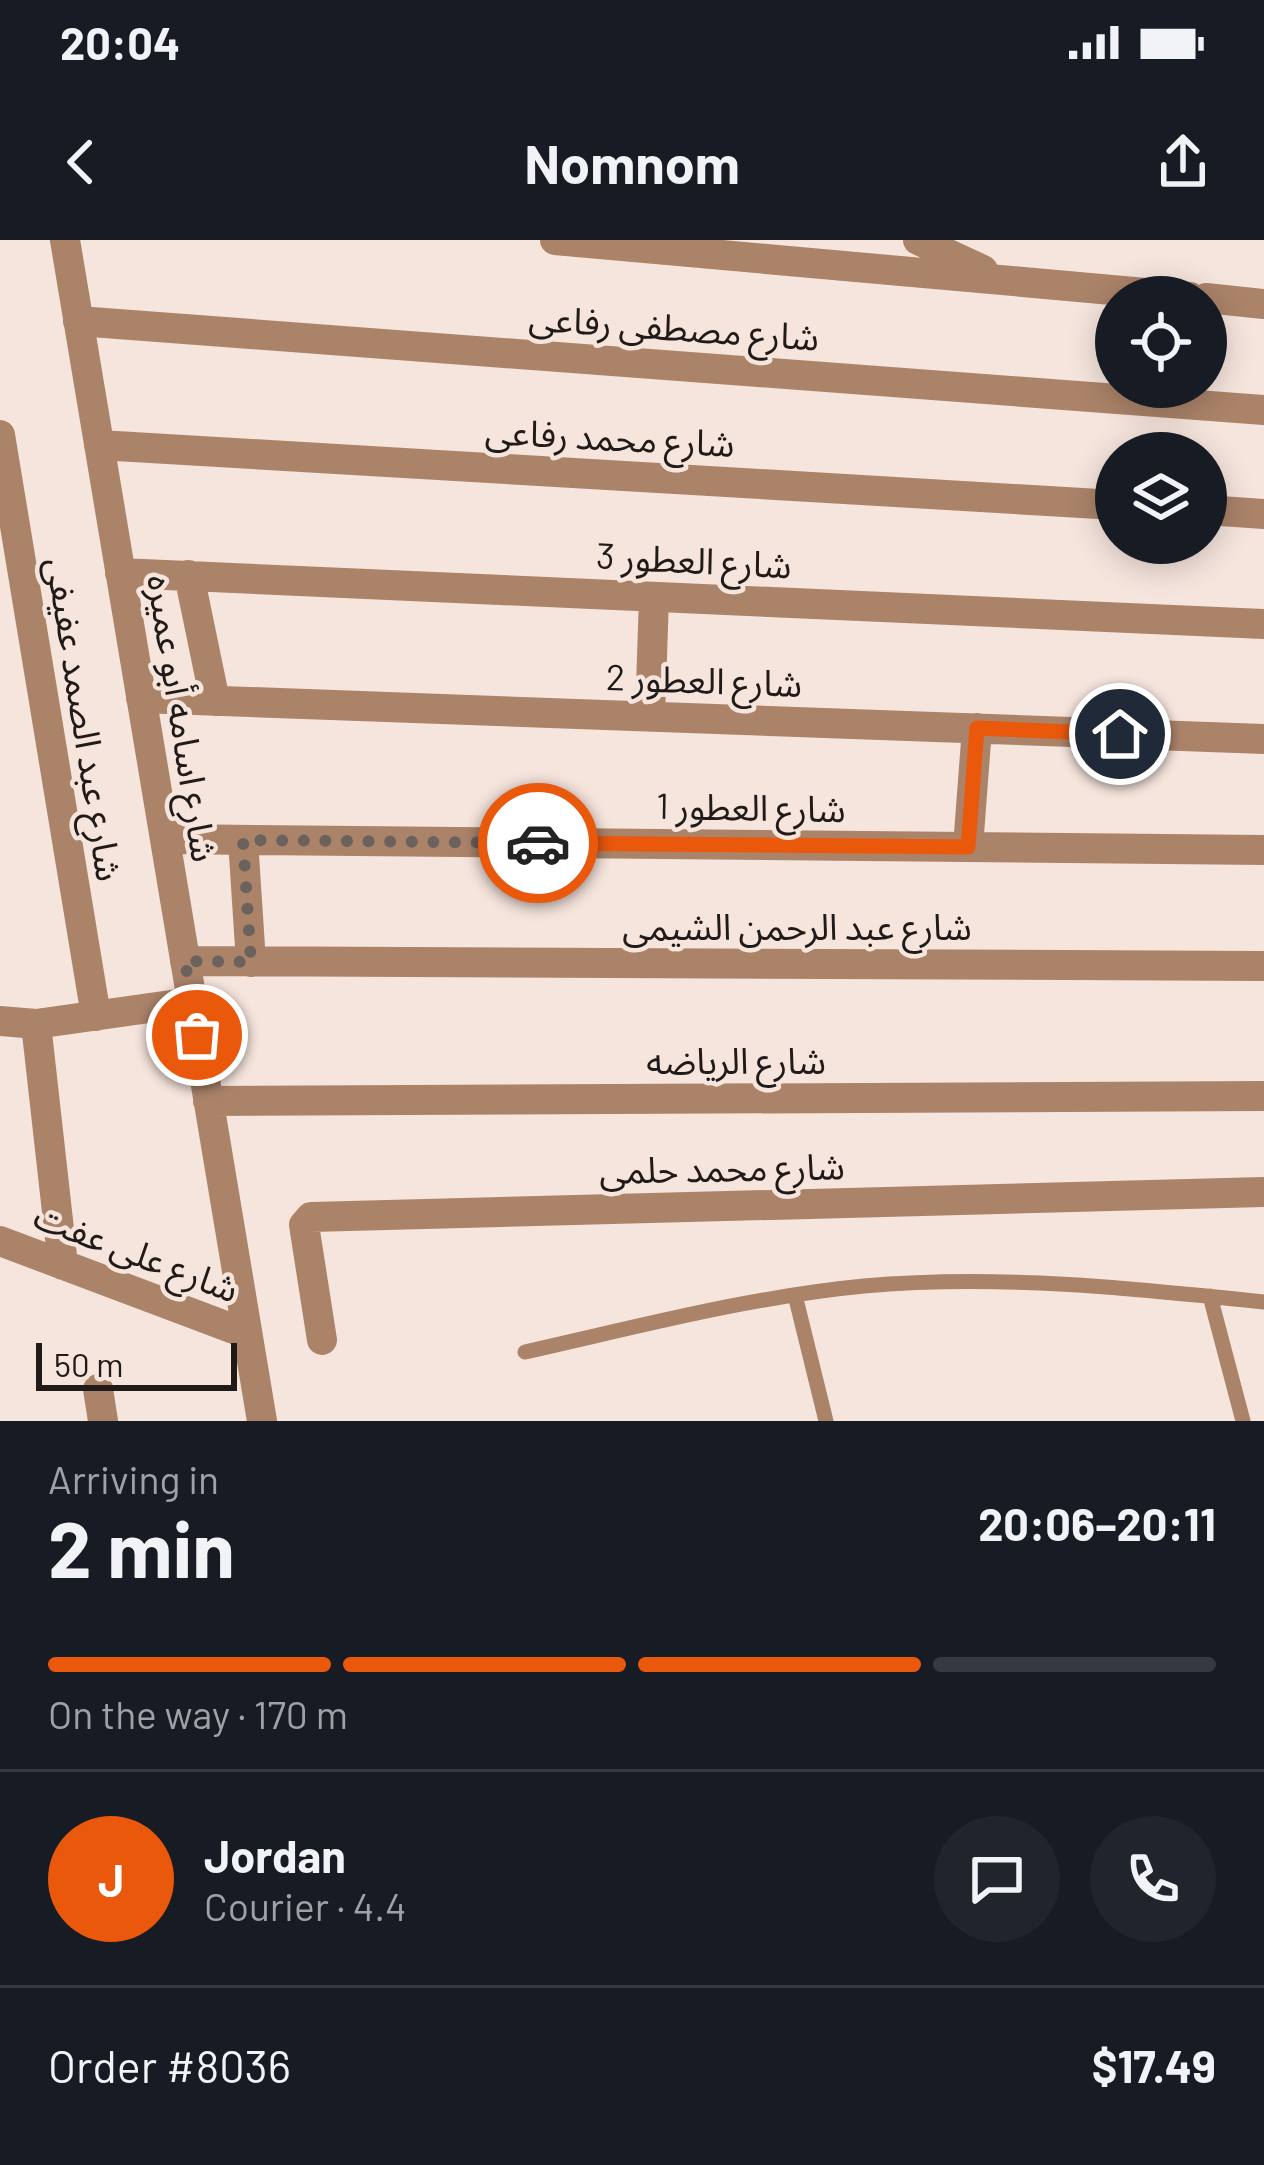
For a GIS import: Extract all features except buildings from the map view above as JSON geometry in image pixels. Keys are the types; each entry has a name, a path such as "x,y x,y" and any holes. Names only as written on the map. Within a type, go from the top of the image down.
{"street":[{"name":"شارع اسامه أبو عميره","path":"65,240 262,1421"},
{"path":"555,240 1095,288"},
{"path":"918,240 1006,280"},
{"path":"1227,297 1264,292"},
{"path":"1227,300 1264,304"},
{"name":"شارع مصطفى رفاعى","path":"78,321 1264,410"},
{"name":"شارع عبد الصمد عفيفى","path":"0,435 96,1016"},
{"name":"شارع محمد رفاعى","path":"99,445 1095,504"},
{"path":"1227,511 1264,514"},
{"name":"شارع العطور 3","path":"120,573 1264,624"},
{"path":"189,575 214,700"},
{"path":"650,716 654,596"},
{"name":"شارع العطور 2","path":"141,698 1264,739"},
{"path":"968,847 977,728"},
{"name":"شارع العطور 1","path":"165,839 1264,850"},
{"path":"243,840 251,962"},
{"name":"شارع عبد الرحمن الشيمى","path":"185,961 1264,966"},
{"path":"0,1021 36,1024 192,1002"},
{"path":"36,1024 63,1265"},
{"name":"شارع الرياضه","path":"208,1101 1264,1096"},
{"name":"شارع محمد حلمى","path":"322,1340 304,1225 311,1217 1264,1192"},
{"name":"شارع على عفت","path":"0,1241 248,1334"},
{"path":"98,1389 104,1421"}],"lane":[{"path":"525,1352 795,1295 864,1286 1002,1281 1264,1302"},
{"path":"795,1295 826,1421"},
{"path":"1210,1296 1243,1421"}],"way so far":[{"path":"197,1035 185,961 251,962 243,840 538,843"}],"route":[{"path":"538,843 968,847 977,728 1120,734"}]}
